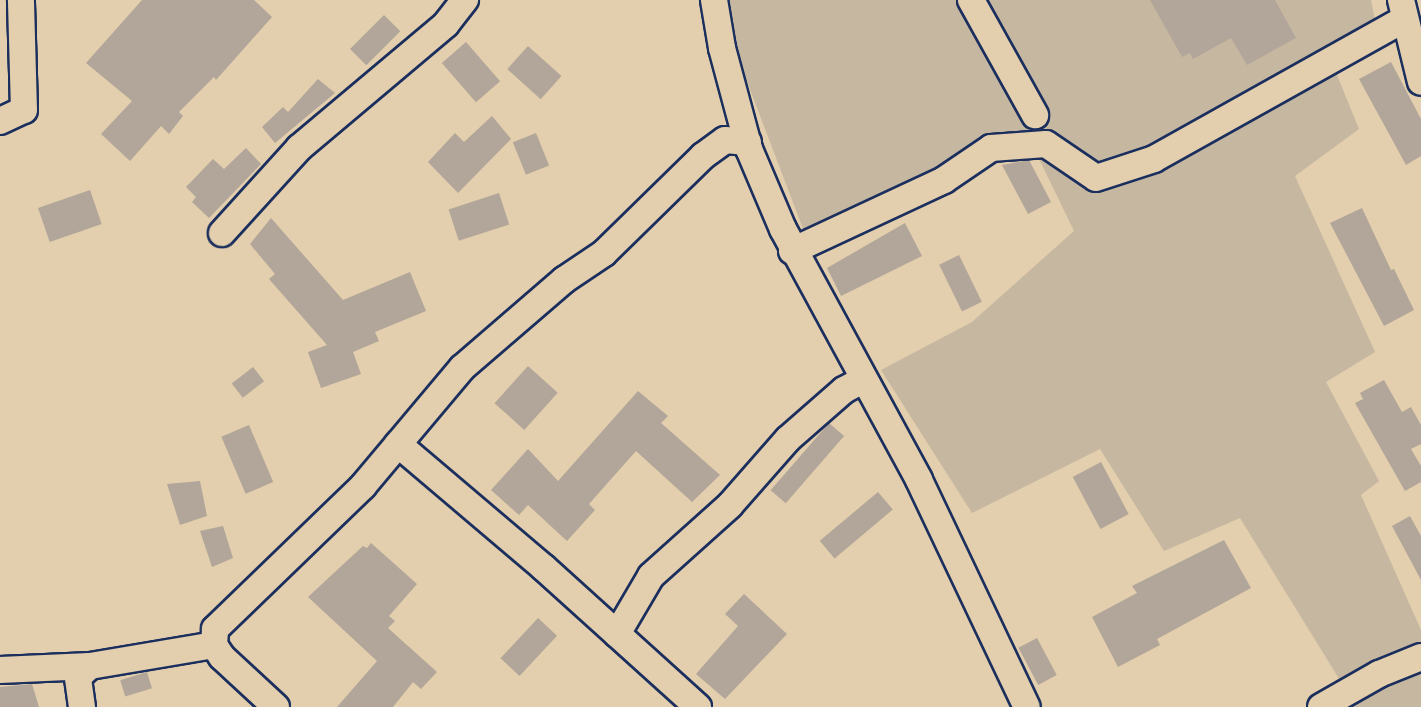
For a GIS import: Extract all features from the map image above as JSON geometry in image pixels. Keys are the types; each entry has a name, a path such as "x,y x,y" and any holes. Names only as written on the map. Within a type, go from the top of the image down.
{"street":[{"path":"0,121 24,110 21,0"},
{"path":"222,232 299,148 446,24 465,0"},
{"path":"714,0 722,48 748,142 792,250 919,480 1027,707"},
{"path":"971,0 1035,115"},
{"path":"792,250 944,180 991,148 1046,144 1096,178 1154,159 1403,9 1421,82"},
{"path":"276,707 214,645 215,629 363,486 462,368 564,280 604,253 703,156 725,140 748,142"},
{"path":"617,634 651,576 730,505 788,439 844,390 863,380"},
{"path":"398,444 698,707"},
{"path":"0,670 90,666 214,645"},
{"path":"1321,707 1379,674 1421,657"},
{"path":"82,707 78,676 90,666"}],"shaded area":[{"path":"716,0 1371,0 1375,20 1326,48 1359,129 1295,176 1375,352 1326,382 1379,481 1361,495 1421,630 1421,707 1348,707 1354,703 1240,518 1164,551 1100,449 972,513 881,370 972,322 1074,231 1026,132 805,234"}],"building":[{"path":"142,0 254,0 272,17 216,80 214,77 179,112 183,116 169,134 161,126 130,161 101,134 132,101 86,63"},
{"path":"1150,0 1275,0 1296,38 1247,65 1231,38 1193,59 1190,53 1182,57"},
{"path":"384,15 400,31 366,65 350,49"},
{"path":"466,42 500,81 476,102 442,63"},
{"path":"528,46 561,76 541,99 507,69"},
{"path":"1391,62 1421,119 1421,156 1406,165 1359,79"},
{"path":"318,79 335,93 275,143 262,127 283,107 288,112"},
{"path":"492,116 511,139 458,193 428,162 455,133 464,142"},
{"path":"536,133 549,165 526,175 513,142"},
{"path":"246,148 261,164 209,218 192,202 196,197 186,187 213,159 224,169"},
{"path":"1029,160 1051,202 1028,214 1002,165"},
{"path":"90,190 102,224 50,242 38,208"},
{"path":"499,193 509,224 459,241 449,209"},
{"path":"1362,208 1391,270 1394,269 1414,310 1384,326 1330,223"},
{"path":"271,218 343,300 410,272 426,311 375,332 379,341 353,352 361,374 321,388 308,352 327,345 269,279 275,274 250,244"},
{"path":"905,223 922,256 841,296 827,268"},
{"path":"959,255 982,302 962,311 939,265"},
{"path":"528,366 558,393 524,430 495,403"},
{"path":"253,367 264,381 243,398 232,384"},
{"path":"1384,380 1402,412 1411,407 1421,425 1421,444 1411,449 1421,466 1421,482 1405,491 1355,403 1363,399 1360,393"},
{"path":"638,391 668,416 661,423 720,475 692,502 636,451 589,504 595,510 567,541 528,505 519,515 491,490 528,449 558,481"},
{"path":"829,423 844,436 786,503 771,490"},
{"path":"249,425 273,482 246,494 221,437"},
{"path":"1101,462 1129,514 1100,529 1073,477"},
{"path":"200,481 207,516 180,525 167,484"},
{"path":"878,492 893,510 835,558 820,541"},
{"path":"1410,516 1421,536 1421,580 1392,526"},
{"path":"223,526 233,558 212,567 200,531"},
{"path":"1224,540 1251,588 1157,639 1160,645 1118,667 1092,617 1137,593 1132,586"},
{"path":"371,543 417,584 389,616 395,621 388,628 437,672 421,689 413,682 393,707 337,707 377,661 308,597 363,546 367,548"},
{"path":"744,594 787,634 725,699 696,674 738,626 725,614"},
{"path":"538,618 557,636 520,676 500,658"},
{"path":"1037,638 1057,675 1038,685 1018,648"},
{"path":"147,672 152,688 125,696 120,680"},
{"path":"32,684 39,707 0,707 0,687"}]}
